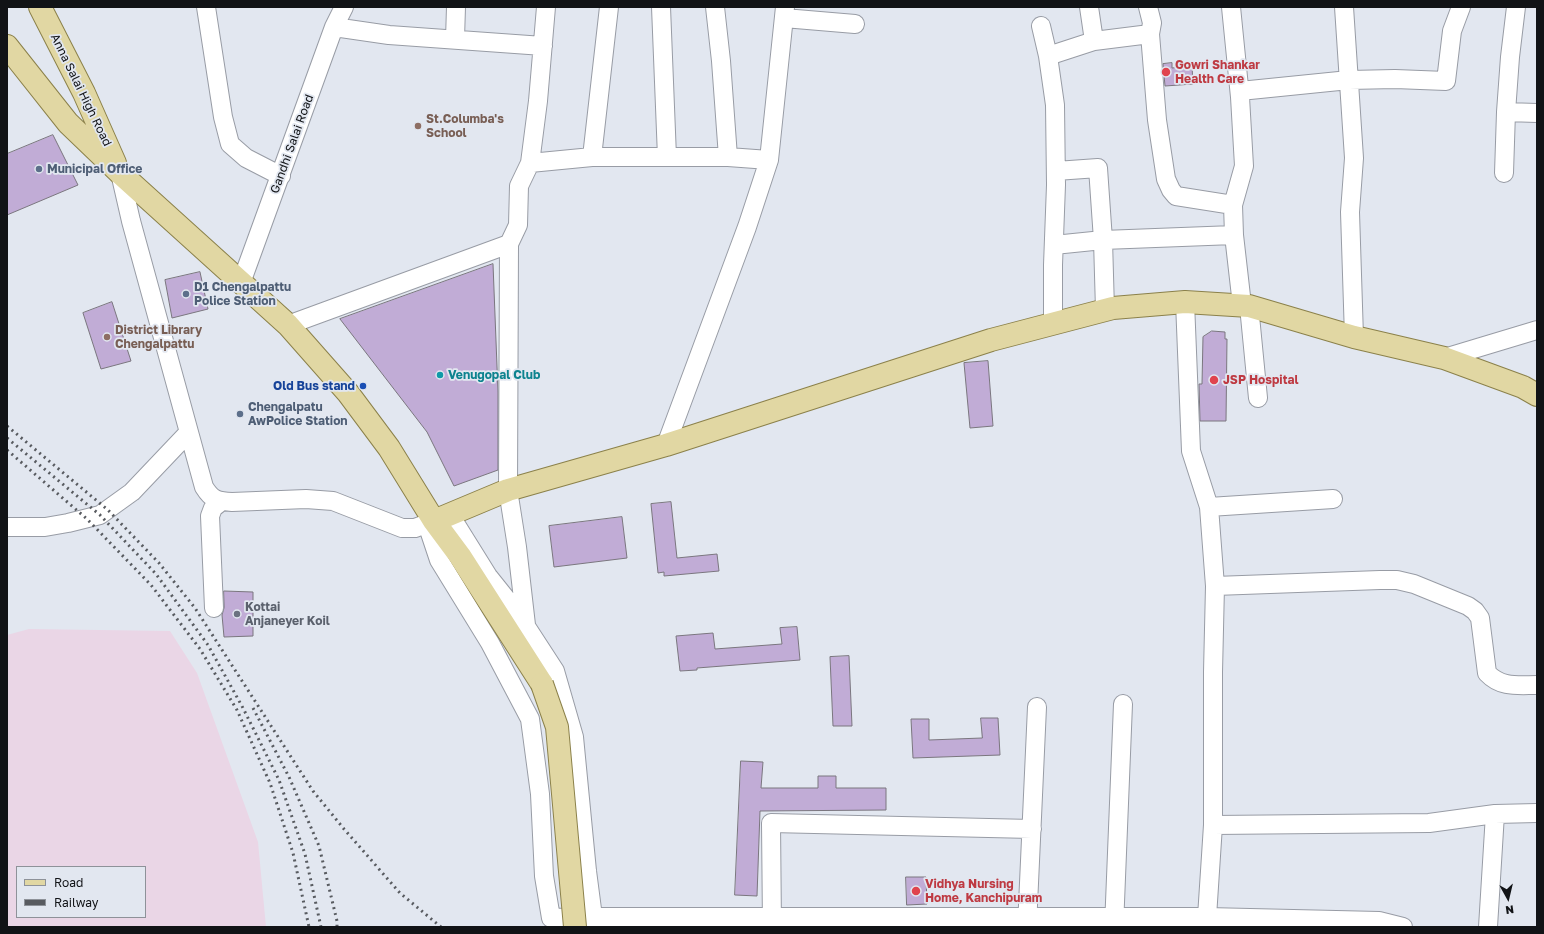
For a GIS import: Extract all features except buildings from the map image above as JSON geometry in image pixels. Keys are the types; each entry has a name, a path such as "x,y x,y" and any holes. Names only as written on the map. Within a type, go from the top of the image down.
{"main road":[{"name":"Anna Salai High Road","path":"40,7 84,93 120,174"},
{"path":"7,46 68,123 120,174 288,325 348,393 389,448 437,520 542,684 557,727 587,924"},
{"path":"437,520 508,490 666,446 991,340 1113,308 1184,302 1246,305 1354,337 1444,358 1523,387 1537,395"}],"street":[{"path":"206,7 223,117 230,144 246,158 281,176"},
{"name":"Gandhi Salai Road","path":"241,283 334,27 344,7"},
{"path":"454,39 456,7"},
{"path":"526,626 517,547 508,490 509,244 518,224 519,186 530,163 546,7"},
{"path":"592,157 609,7"},
{"path":"661,7 667,157"},
{"path":"715,7 721,61 728,157"},
{"path":"1089,7 1094,41"},
{"path":"1148,7 1152,23 1150,34 1157,120 1166,179 1171,190 1176,196 1233,205"},
{"path":"1231,7 1240,91 1244,166 1233,205 1234,235 1246,305 1258,398"},
{"path":"1344,7 1354,158 1350,212 1354,337"},
{"path":"1240,91 1349,80 1395,78 1446,81 1452,31 1461,7"},
{"path":"1504,173 1506,112 1510,57 1516,7"},
{"path":"666,446 747,227 769,160 784,13 855,24"},
{"path":"1041,26 1048,56 1055,105 1056,171 1053,324"},
{"path":"334,27 388,34 542,46"},
{"path":"1048,56 1094,41 1150,34"},
{"path":"1506,112 1537,113"},
{"path":"530,163 592,157 728,157 769,160"},
{"path":"1056,171 1098,168 1103,240 1105,310"},
{"path":"120,174 131,221 204,488 211,497 222,501 232,502 306,498 333,501 402,528 415,528 437,520"},
{"path":"1054,245 1103,240 1234,235"},
{"path":"288,325 509,244"},
{"path":"1184,302 1191,451 1209,507 1215,586 1212,679 1212,825 1207,918"},
{"path":"1444,358 1537,330"},
{"path":"7,527 46,527 68,524 100,515 132,492 189,432"},
{"path":"1209,507 1332,499"},
{"path":"214,608 210,516 213,508 222,501"},
{"path":"437,520 488,576 516,611 555,671 574,737 587,871 587,924"},
{"path":"437,520 440,560 490,644 530,719 540,794 544,876 551,923 1114,922 1207,918 1379,921 1403,927"},
{"path":"1215,586 1380,580 1397,580 1414,584 1468,606 1475,611 1480,618 1487,673 1493,679 1502,684 1537,685"},
{"path":"1114,922 1123,704"},
{"path":"1028,922 1037,707"},
{"path":"1212,825 1429,823 1495,814 1537,813"},
{"path":"1488,927 1495,814"},
{"path":"771,922 771,823 1032,830"}],"shaded area":[{"path":"29,629 170,631 197,673 258,842 266,927 7,927 7,635"}],"railway":[{"path":"7,426 108,510 159,563 195,608 313,791 400,893 441,927"},
{"path":"7,438 100,515 156,574 208,645 243,708 279,780 305,854 321,927"},
{"path":"7,450 87,519 151,585 200,649 237,710 270,783 293,853 309,927"},
{"path":"253,708 289,777 319,846 337,921 337,927"}],"place":[{"name":"Gowri Shankar Health Care","path":"1166,72"},
{"name":"St.Columba's School","path":"418,126"},
{"name":"Municipal Office","path":"39,169"},
{"name":"D1 Chengalpattu Police Station","path":"186,294"},
{"name":"District Library Chengalpattu","path":"107,337"},
{"name":"Venugopal Club","path":"440,375"},
{"name":"JSP Hospital","path":"1214,380"},
{"name":"Old Bus stand","path":"363,386"},
{"name":"Chengalpatu AwPolice Station","path":"240,414"},
{"name":"Kottai Anjaneyer Koil","path":"237,614"},
{"name":"Vidhya Nursing Home, Kanchipuram","path":"916,891"}]}
